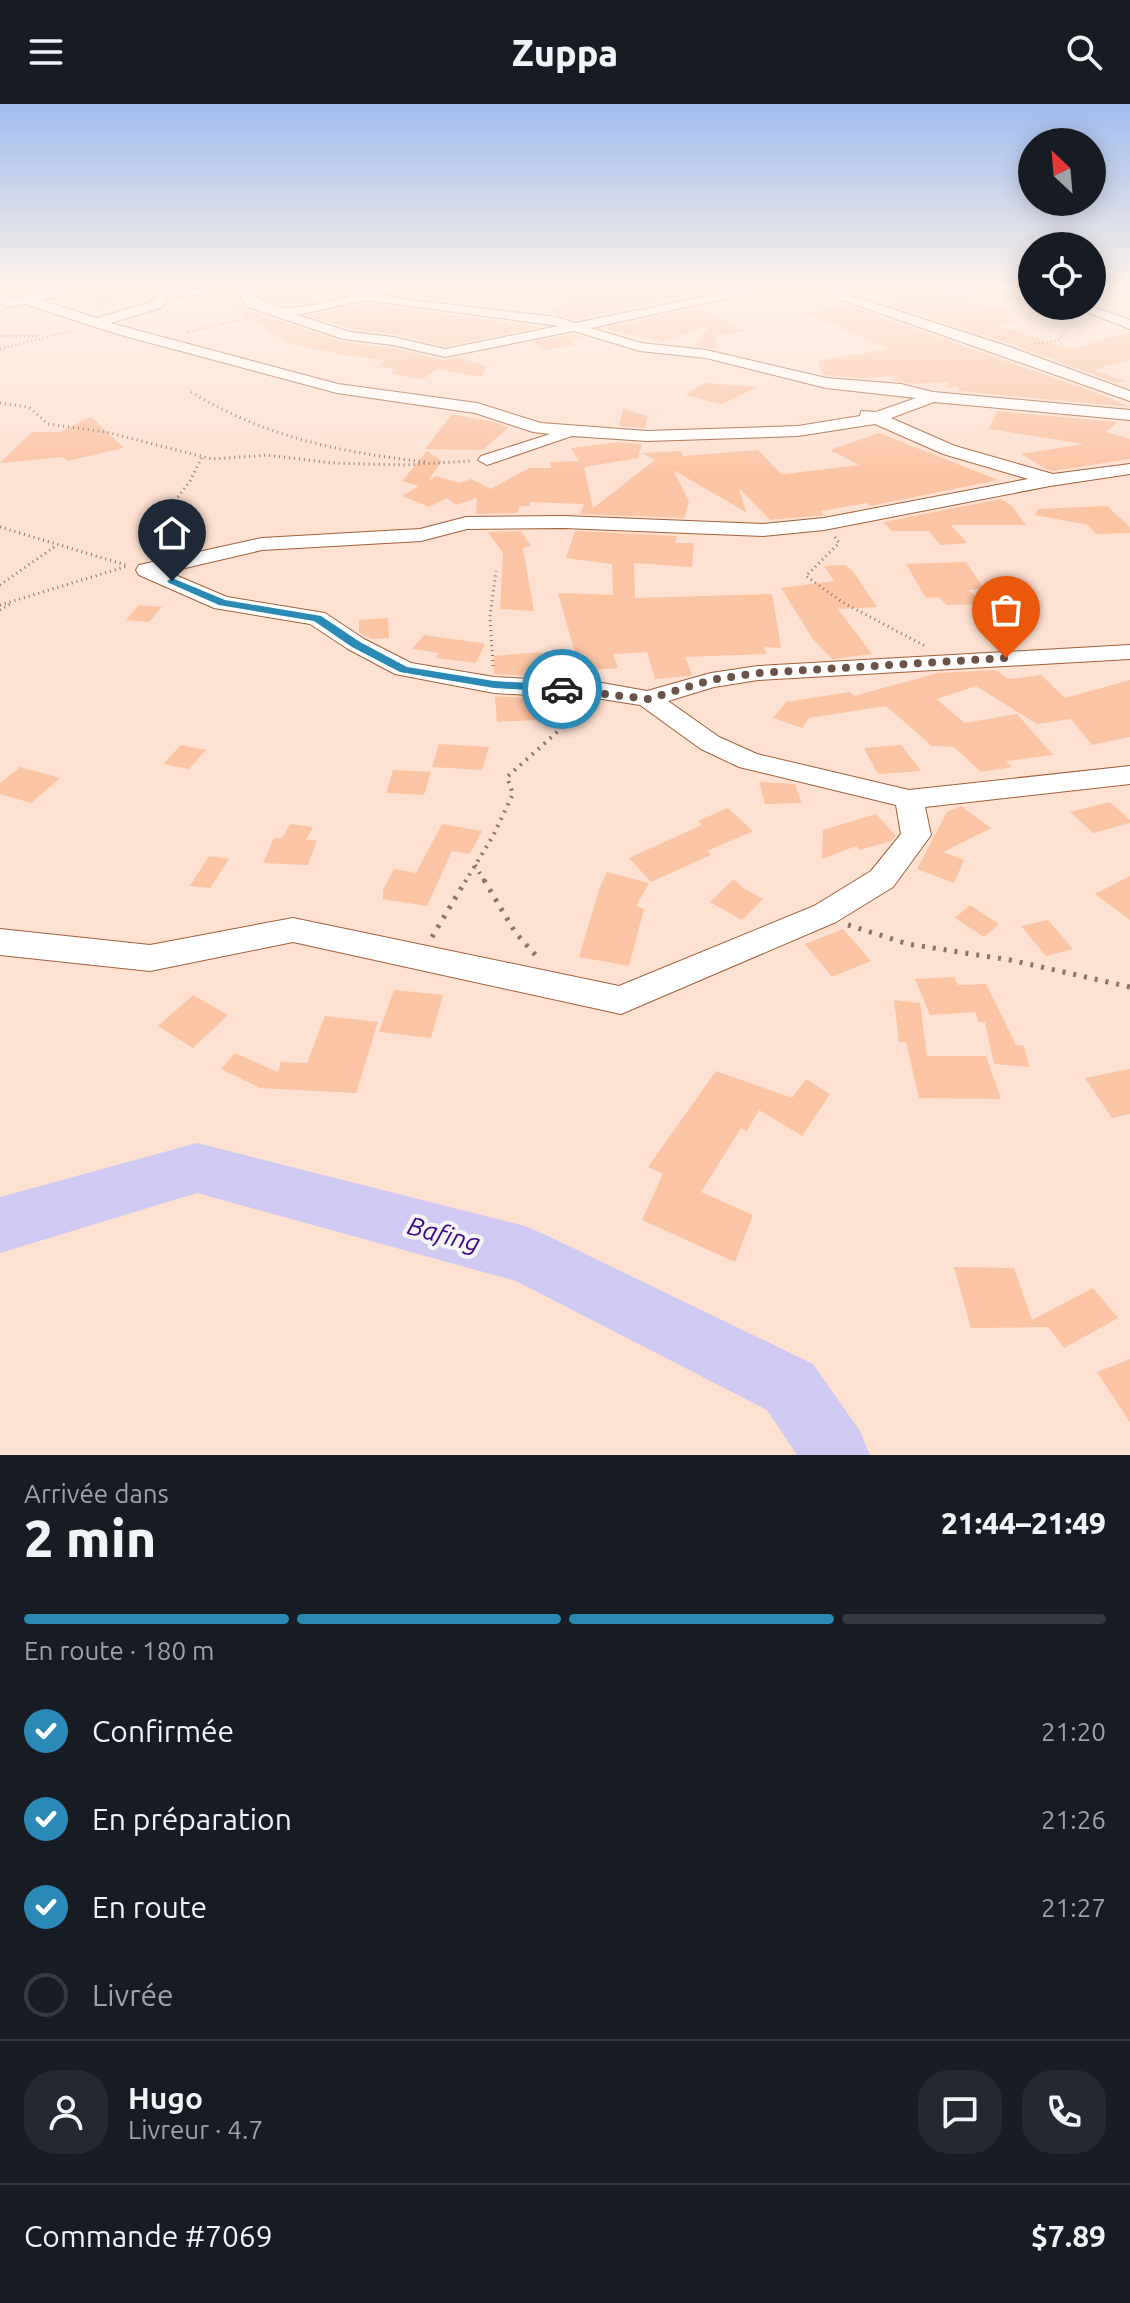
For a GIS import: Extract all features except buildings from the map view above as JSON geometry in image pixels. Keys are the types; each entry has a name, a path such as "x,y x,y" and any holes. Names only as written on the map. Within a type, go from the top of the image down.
{"street":[{"path":"203,352 337,388 477,408 539,428 647,436 798,431 873,419 933,397"},
{"path":"688,352 826,383 901,389 933,397 1130,415"},
{"path":"1011,352 1130,396"},
{"path":"826,383 873,419 949,450 1050,480"},
{"path":"487,460 576,431"},
{"path":"138,568 262,544 421,535 466,523 564,522 763,530 824,524 1050,480 1130,469"},
{"path":"138,568 222,603 317,618 356,644 404,669 494,685 602,691 648,699 710,743 749,761 909,799 1130,775"},
{"path":"648,699 711,680 758,673 1130,652"},
{"path":"0,942 150,958 293,930 621,1000 825,914 882,879 916,835 909,799"}],"path":[{"path":"191,392 242,422 272,430 286,438 319,447 444,463"},
{"path":"0,403 29,407 48,424 106,432 212,459 268,455 331,463 487,460"},
{"path":"186,561 185,531 172,505 190,481 202,457"},
{"path":"824,524 839,543 806,576 842,602 919,640 944,661"},
{"path":"0,527 138,568"},
{"path":"0,585 59,544"},
{"path":"0,608 19,599 138,568"},
{"path":"494,685 490,617 496,571"},
{"path":"420,956 513,794 507,777 602,691"},
{"path":"475,865 515,932 567,988"},
{"path":"825,914 861,932 915,948 1011,960 1086,980 1130,987"}],"waterway":[{"name":"Bafing","path":"0,1225 197,1168 525,1255 790,1387 836,1455"}],"way so far":[{"path":"562,689 602,691 648,699 711,680 758,673 1006,658"}],"route":[{"path":"172,581 222,603 317,618 356,644 404,669 494,685 562,689"}]}
